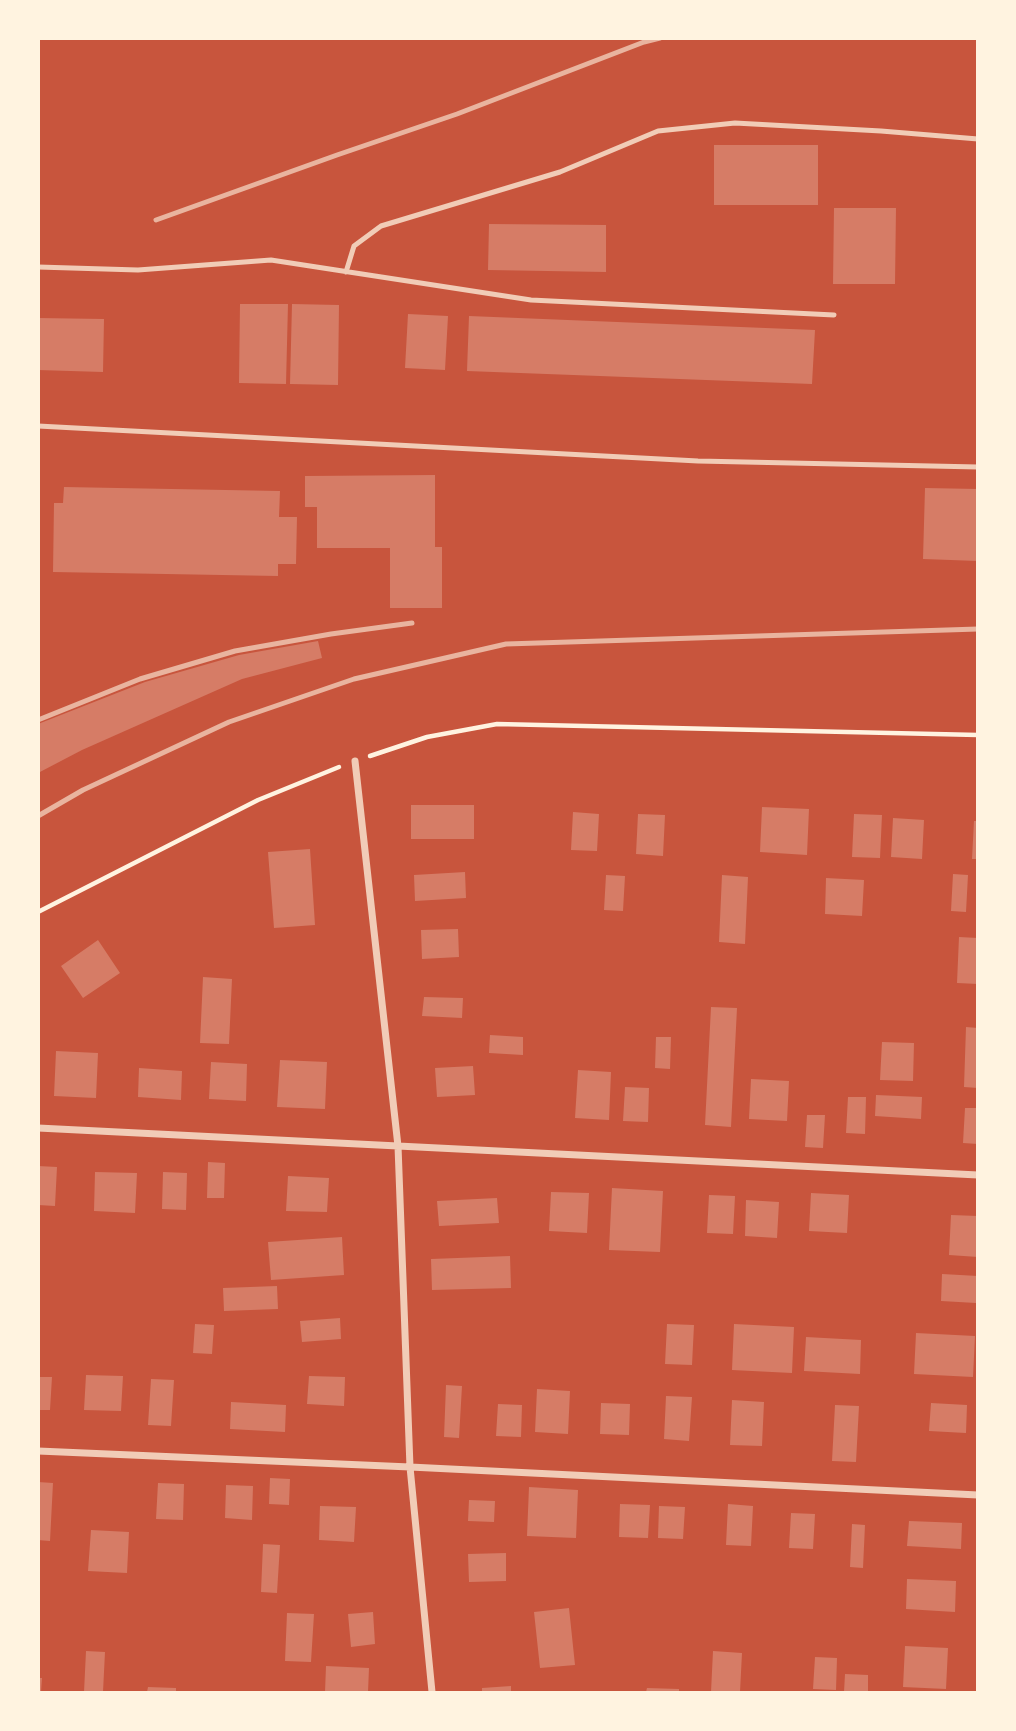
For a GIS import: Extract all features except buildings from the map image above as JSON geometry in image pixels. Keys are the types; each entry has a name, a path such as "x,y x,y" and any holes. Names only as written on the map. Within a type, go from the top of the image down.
{"street":[{"path":"355,761 398,1146 410,1467 432,1692"},
{"path":"38,1128 978,1175"},
{"path":"38,1451 978,1495"}],"lane":[{"path":"346,272 354,246 381,226 560,172 658,131 735,123 978,139"},
{"path":"38,267 138,270 271,260 531,300 834,315"},
{"path":"38,426 698,461 978,467"}],"path":[{"path":"38,912 258,800 355,761 427,737 497,724 978,735"}],"railway":[{"path":"156,220 457,114 660,38"},
{"path":"38,720 140,679 235,651 412,623"},
{"path":"38,816 83,790 229,722 354,679 506,644 978,629"}]}
